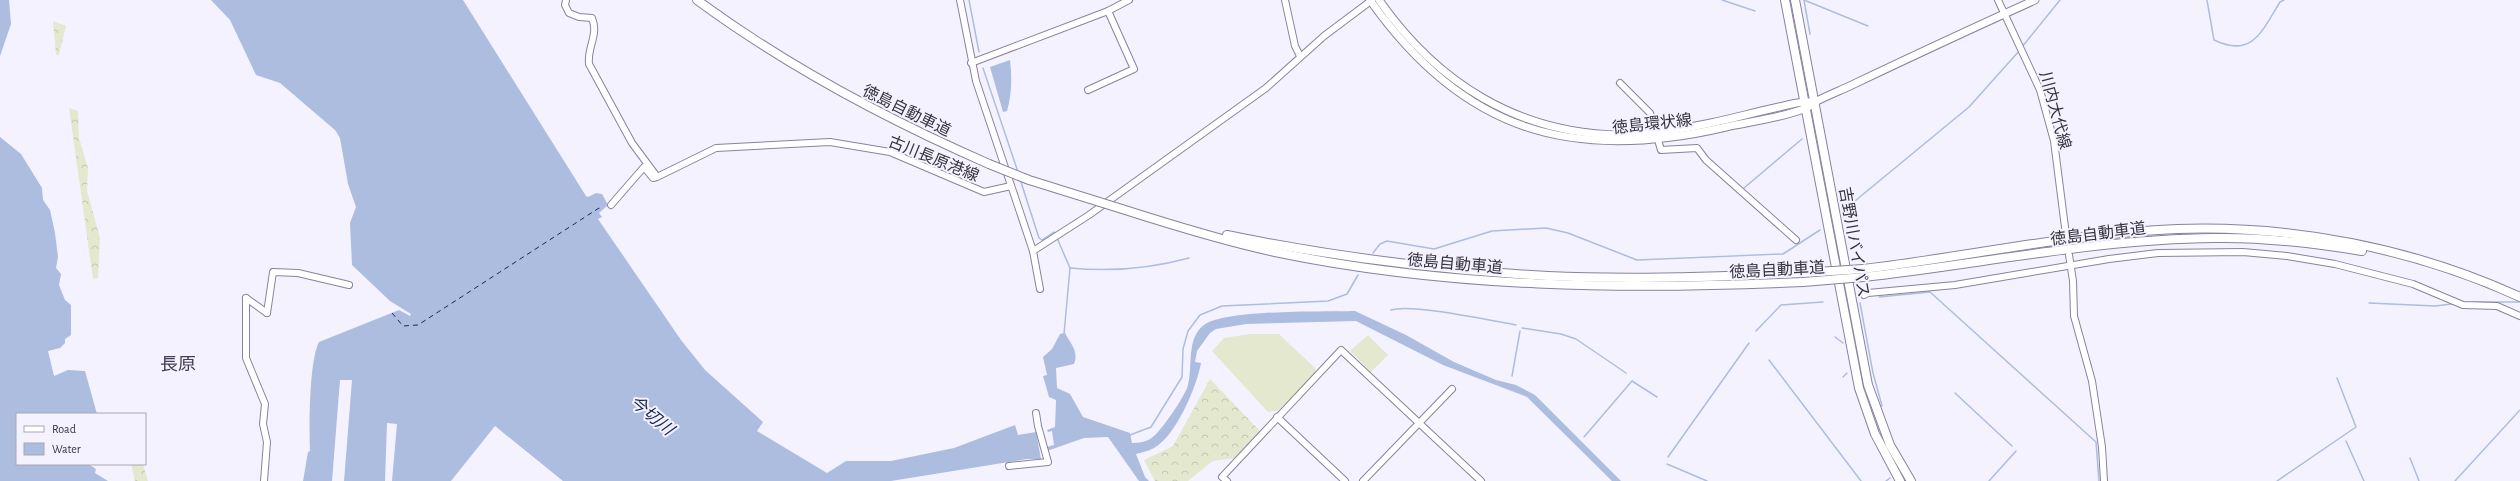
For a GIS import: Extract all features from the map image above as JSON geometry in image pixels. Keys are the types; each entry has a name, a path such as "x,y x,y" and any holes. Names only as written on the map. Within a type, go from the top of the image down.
{"highway":[{"name":"徳島自動車道","path":"697,0 758,43 843,94 941,143 989,164 1036,182 1176,227 1275,252 1404,273 1549,284 1714,286 1803,282 1863,273 2107,245 2216,238 2302,242 2377,253 2437,266 2469,276 2520,298"},
{"name":"吉野川バイパス","path":"1785,0 1859,388 1875,434 1900,481"},
{"name":"吉野川バイパス","path":"1795,0 1868,385 1890,445 1911,481"},
{"name":"徳島自動車道","path":"1122,209 1276,245 1421,266 1549,276 1633,278 1802,273 1863,273"}],"main road":[{"name":"徳島環状線","path":"1371,0 1404,43 1430,70 1485,108 1534,130 1586,141 1621,143 1656,136 1709,131 1815,102 2035,0"},
{"name":"徳島環状線","path":"1379,0 1404,32 1444,72 1489,102 1512,114 1548,126 1600,134 1656,136"}],"street":[{"path":"566,0 565,5 569,13 579,17 592,18 595,34 588,53 589,64 632,143 657,177"},
{"name":"古川長原港線","path":"657,177 716,148 830,142 890,152 984,192 1011,186 971,63 960,0"},
{"path":"971,63 1108,11 1129,0"},
{"path":"1285,0 1295,46 1300,56"},
{"path":"1033,251 1056,237 1169,159 1266,88 1300,56 1371,0"},
{"name":"川内大代線","path":"1998,0 2040,90 2054,141 2066,234"},
{"path":"1088,90 1134,69 1108,11"},
{"path":"1620,83 1650,113 1656,136 1662,151 1697,148 1706,160 1796,240"},
{"path":"610,205 644,167 654,178 657,177"},
{"path":"1011,186 1033,251 1040,289"},
{"path":"1864,295 1868,293 1955,285 2071,265 2163,253 2264,254 2323,262 2378,275 2413,284 2463,305 2497,306 2520,316"},
{"path":"2069,255 2074,316 2092,381 2102,447 2104,481"},
{"path":"264,481 268,442 263,424 265,404 246,358 246,298 267,313 273,272 298,273 349,285"},
{"path":"1226,481 1222,477 1341,350 1481,481"},
{"path":"1363,481 1420,425 1452,389"},
{"path":"1009,466 1048,462 1036,413"},
{"path":"1277,417 1345,481"}],"green space":[{"path":"53,21 66,26 59,55 56,55"},
{"path":"69,108 78,111 79,138 88,168 87,191 100,238 98,278 93,279"},
{"path":"1250,334 1279,334 1315,368 1316,373 1277,411 1268,412 1212,351 1224,338"},
{"path":"1368,335 1388,355 1371,372 1350,351"},
{"path":"1210,379 1260,431 1235,458 1213,461 1188,481 1155,481 1144,460 1173,446"},
{"path":"131,465 143,465 148,481 135,481"}],"water":[{"path":"0,0 9,0 11,24 0,56"},
{"name":"今切川","path":"211,0 463,0 586,196 588,197 596,193 602,194 608,205 599,213 602,217 598,219 681,340 705,370 763,422 757,431 827,473 846,461 891,461 954,448 1015,425 1018,435 1036,432 1041,459 1027,459 891,481 563,481 495,426 451,481 392,481 397,424 387,423 385,481 344,481 352,380 340,380 332,481 303,481 308,452 310,451 311,379 313,364 319,342 399,310 410,316 411,314 390,301 352,265 350,223 356,207 348,184 340,138 335,130 280,83 256,75 230,20"},
{"path":"1010,60 1011,92 1007,111 1003,112 990,67"},
{"path":"0,137 21,154 42,188 43,200 50,210 58,257 56,268 61,274 59,285 65,300 71,305 71,335 65,339 65,343 60,348 48,351 54,376 68,370 85,371 97,413 16,413 16,465 90,465 96,469 95,473 108,481 0,481"},
{"path":"1355,311 1406,335 1454,362 1496,380 1516,385 1535,395 1621,481 1612,481 1527,397 1443,365 1356,321 1246,324 1216,329 1210,333 1197,351 1195,362 1201,363 1199,373 1190,397 1177,422 1162,442 1152,449 1136,454 1145,477 1149,481 1139,481 1108,437 1084,438 1047,451 1047,447 1054,445 1052,431 1048,432 1047,430 1055,427 1056,400 1049,397 1043,376 1047,375 1043,357 1052,349 1060,334 1065,333 1074,348 1076,356 1074,364 1056,368 1057,388 1070,394 1083,417 1130,433 1132,443 1137,443 1146,441 1154,436 1172,414 1186,390 1189,378 1192,345 1198,331 1204,325 1216,320 1233,316 1254,314 1276,312"}],"waterway":[{"path":"969,0 979,52"},
{"path":"1722,0 1755,11"},
{"path":"1804,0 1868,26"},
{"path":"1804,0 1810,34"},
{"path":"2022,47 2060,0"},
{"path":"2207,0 2214,40 2227,45 2238,46 2248,43 2255,38 2262,31 2280,2 2284,0"},
{"path":"1844,210 1969,107 2020,50"},
{"path":"983,68 1018,172"},
{"path":"1744,188 1802,139"},
{"path":"1020,179 1039,238 1042,240 1054,232 1056,235"},
{"path":"1373,253 1380,244 1387,241 1434,249 1492,231 1546,228 1568,233 1637,260 1783,254 1820,230"},
{"path":"1057,238 1070,268 1064,334"},
{"path":"1070,268 1100,270 1130,269 1159,265 1189,258"},
{"path":"1130,435 1151,427 1182,377 1183,349 1188,331 1200,315 1222,306 1328,301 1347,294 1358,275"},
{"path":"1879,297 1930,292 2096,442 2099,481"},
{"path":"1756,331 1781,305 1823,302"},
{"path":"2473,302 2520,302"},
{"path":"1860,303 1873,373 1882,406"},
{"path":"2369,303 2435,306 2452,304"},
{"path":"1391,310 1401,308 1433,311 1516,325"},
{"path":"1522,328 1561,334 1576,339 1626,373"},
{"path":"1512,376 1520,331"},
{"path":"1835,337 1843,343"},
{"path":"1668,457 1749,343"},
{"path":"1769,360 1861,481"},
{"path":"1843,377 1847,373"},
{"path":"2277,481 2356,427 2337,378"},
{"path":"1584,437 1632,381 1657,397"},
{"path":"1955,393 2012,446"},
{"path":"2455,481 2520,410"},
{"path":"2346,441 2364,481"},
{"path":"1989,481 2016,451"},
{"path":"2410,458 2419,481"},
{"path":"1667,464 1707,481"},
{"path":"1886,481 1890,478"}],"ferry route":[{"path":"392,313 403,326 418,325 599,208 602,210"}],"district":[{"name":"長原","path":"178,364"}]}
